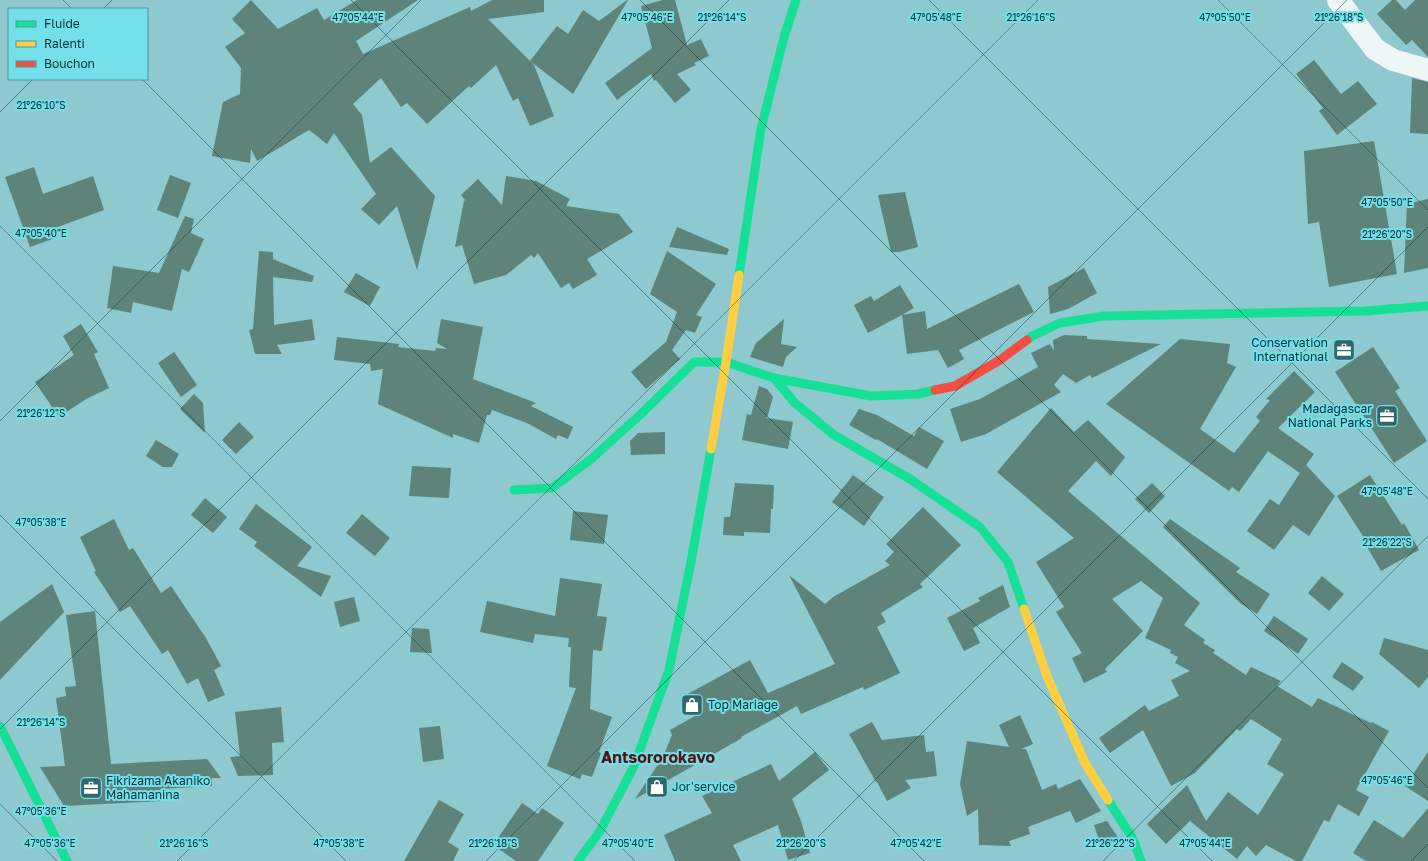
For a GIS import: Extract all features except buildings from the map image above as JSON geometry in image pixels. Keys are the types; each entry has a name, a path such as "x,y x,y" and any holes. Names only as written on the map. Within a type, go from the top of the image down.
{"street":[{"path":"578,861 600,831 634,766 669,670 692,554 726,362 761,129 770,88 796,0"},
{"path":"1338,0 1375,49 1393,60 1428,70"},
{"path":"514,490 552,488 590,460 641,414 694,362 726,362 774,378 871,396 918,394 955,386 1000,360 1032,336 1060,323 1104,316 1365,311 1428,306"},
{"path":"774,378 795,403 834,435 910,479 980,527 1008,562 1050,683 1085,763 1133,839 1141,861"},
{"path":"0,726 67,861"}],"traffic: fast":[{"path":"739,275 761,129 784,37 796,0"},
{"path":"1027,340 1032,336 1060,323 1104,316 1365,311 1428,306"},
{"path":"514,490 552,488 590,460 641,414 694,362 726,362 774,378 871,396 918,394 935,390"},
{"path":"774,378 795,403 834,435 910,479 980,527 1008,562 1024,609"},
{"path":"578,861 600,831 634,766 669,670 691,562 711,449"},
{"path":"0,726 67,861"},
{"path":"1108,800 1133,839 1141,861"}],"traffic: slow":[{"path":"711,449 739,275"},
{"path":"1024,609 1047,676 1085,763 1108,800"}],"traffic: jam":[{"path":"935,390 955,386 1000,360 1027,340"}],"place":[{"name":"Conservation International","path":"1344,350"},
{"name":"Madagascar National Parks","path":"1387,416"},
{"name":"Top Mariage","path":"692,705"},
{"name":"Jor'service","path":"657,787"},
{"name":"Fikrizama Akaniko Mahamanina","path":"91,788"}],"district":[{"name":"Antsororokavo","path":"658,757"}]}
